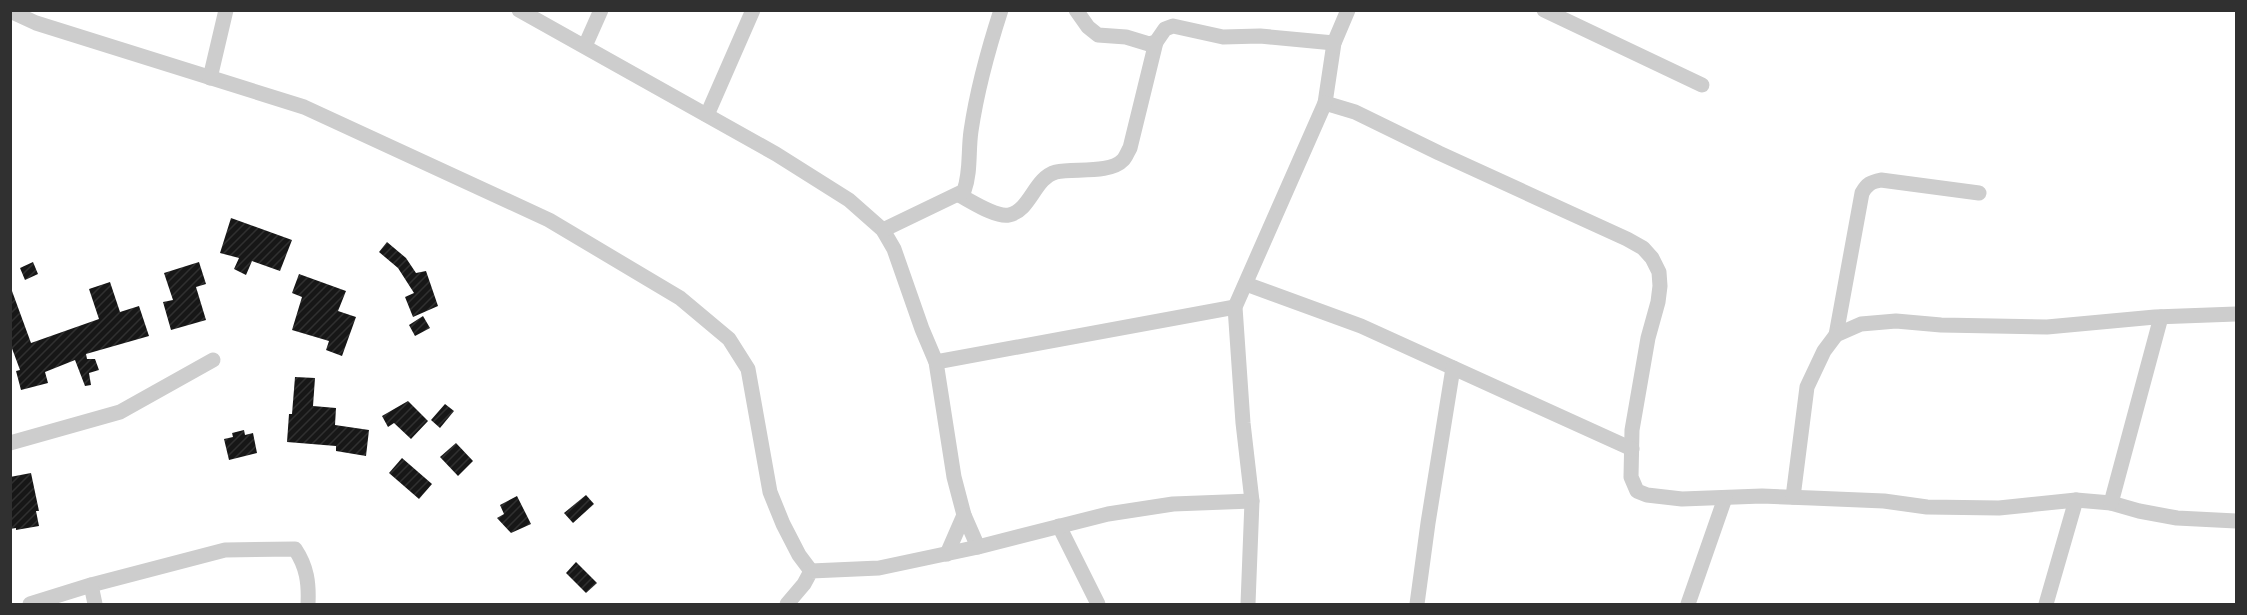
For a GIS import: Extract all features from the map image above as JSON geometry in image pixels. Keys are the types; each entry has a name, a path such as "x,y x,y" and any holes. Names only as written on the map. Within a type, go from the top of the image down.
{"street":[{"path":"210,78 226,10"},
{"path":"519,10 776,154 849,200 883,230 894,249 936,362 954,477 964,515 978,547"},
{"path":"585,46 601,10"},
{"path":"707,115 753,10"},
{"path":"883,230 964,191 967,183 970,133 984,62 1001,10"},
{"path":"1076,10 1088,27 1098,35 1126,38 1149,44 1156,42"},
{"path":"1248,604 1252,501 1243,423 1235,307 1325,103 1334,43 1348,10"},
{"path":"1544,10 1702,85"},
{"path":"10,11 36,23 304,107 549,220 688,305 729,339 748,369 770,492 783,524 811,571"},
{"path":"959,195 999,215 1008,215 1018,212 1044,178 1055,172 1112,167 1124,160 1130,148 1156,42 1165,29 1173,26 1223,37 1260,36 1334,43"},
{"path":"1325,103 1355,112 1627,239 1643,248 1652,258 1659,272 1660,286 1632,430 1630,477 1636,491 1662,498 1793,497 1884,501 1927,507 1999,508 2076,500 2111,503 2177,518 2236,521"},
{"path":"1793,497 1807,387 1824,351 1836,335 1865,187 1870,182 1881,180 1979,193"},
{"path":"1246,284 1361,326 1632,449"},
{"path":"936,362 1235,307"},
{"path":"1836,335 1861,324 1896,321 1941,325 2047,327 2161,317 2236,314"},
{"path":"2111,503 2161,317"},
{"path":"10,443 120,412 213,360"},
{"path":"1417,604 1453,368"},
{"path":"1688,604 1725,498"},
{"path":"2046,604 2076,500"},
{"path":"811,571 879,568 978,547 1108,514 1173,504 1252,501"},
{"path":"946,554 964,515"},
{"path":"1059,526 1098,604"},
{"path":"30,604 91,585 225,550 295,549 304,562 309,587 308,604"},
{"path":"787,604 804,584 811,571"},
{"path":"91,585 95,604"}],"building":[{"path":"231,218 292,240 280,271 252,261 246,275 234,269 239,258 220,253"},
{"path":"387,242 406,258 416,273 426,271 438,306 413,317 405,297 414,293 398,268 379,252"},
{"path":"33,262 38,274 25,280 20,268"},
{"path":"199,262 206,284 196,287 206,320 171,330 163,302 173,300 164,273"},
{"path":"299,274 346,291 338,311 356,317 342,356 326,350 329,341 292,330 302,297 292,293"},
{"path":"110,282 120,312 139,306 149,336 86,354 87,359 95,359 99,370 89,373 91,385 85,386 75,360 45,372 48,383 21,390 16,371 20,370 10,343 10,291 12,291 31,343 99,319 89,289"},
{"path":"423,316 430,328 415,336 409,325"},
{"path":"295,377 315,378 313,406 336,408 335,425 369,430 366,456 336,451 336,446 287,442"},
{"path":"408,401 428,421 411,439 394,423 388,427 382,416"},
{"path":"445,404 454,411 440,428 431,420"},
{"path":"244,430 245,435 253,433 257,453 229,460 224,439 233,437 232,433"},
{"path":"456,443 473,461 458,476 440,457"},
{"path":"402,458 432,484 419,499 389,473"},
{"path":"31,473 39,511 36,511 39,526 10,529 10,477"},
{"path":"586,495 594,504 573,523 564,513"},
{"path":"517,496 531,524 511,533 497,518 504,514 500,505"},
{"path":"576,562 597,583 586,593 566,573"}]}
